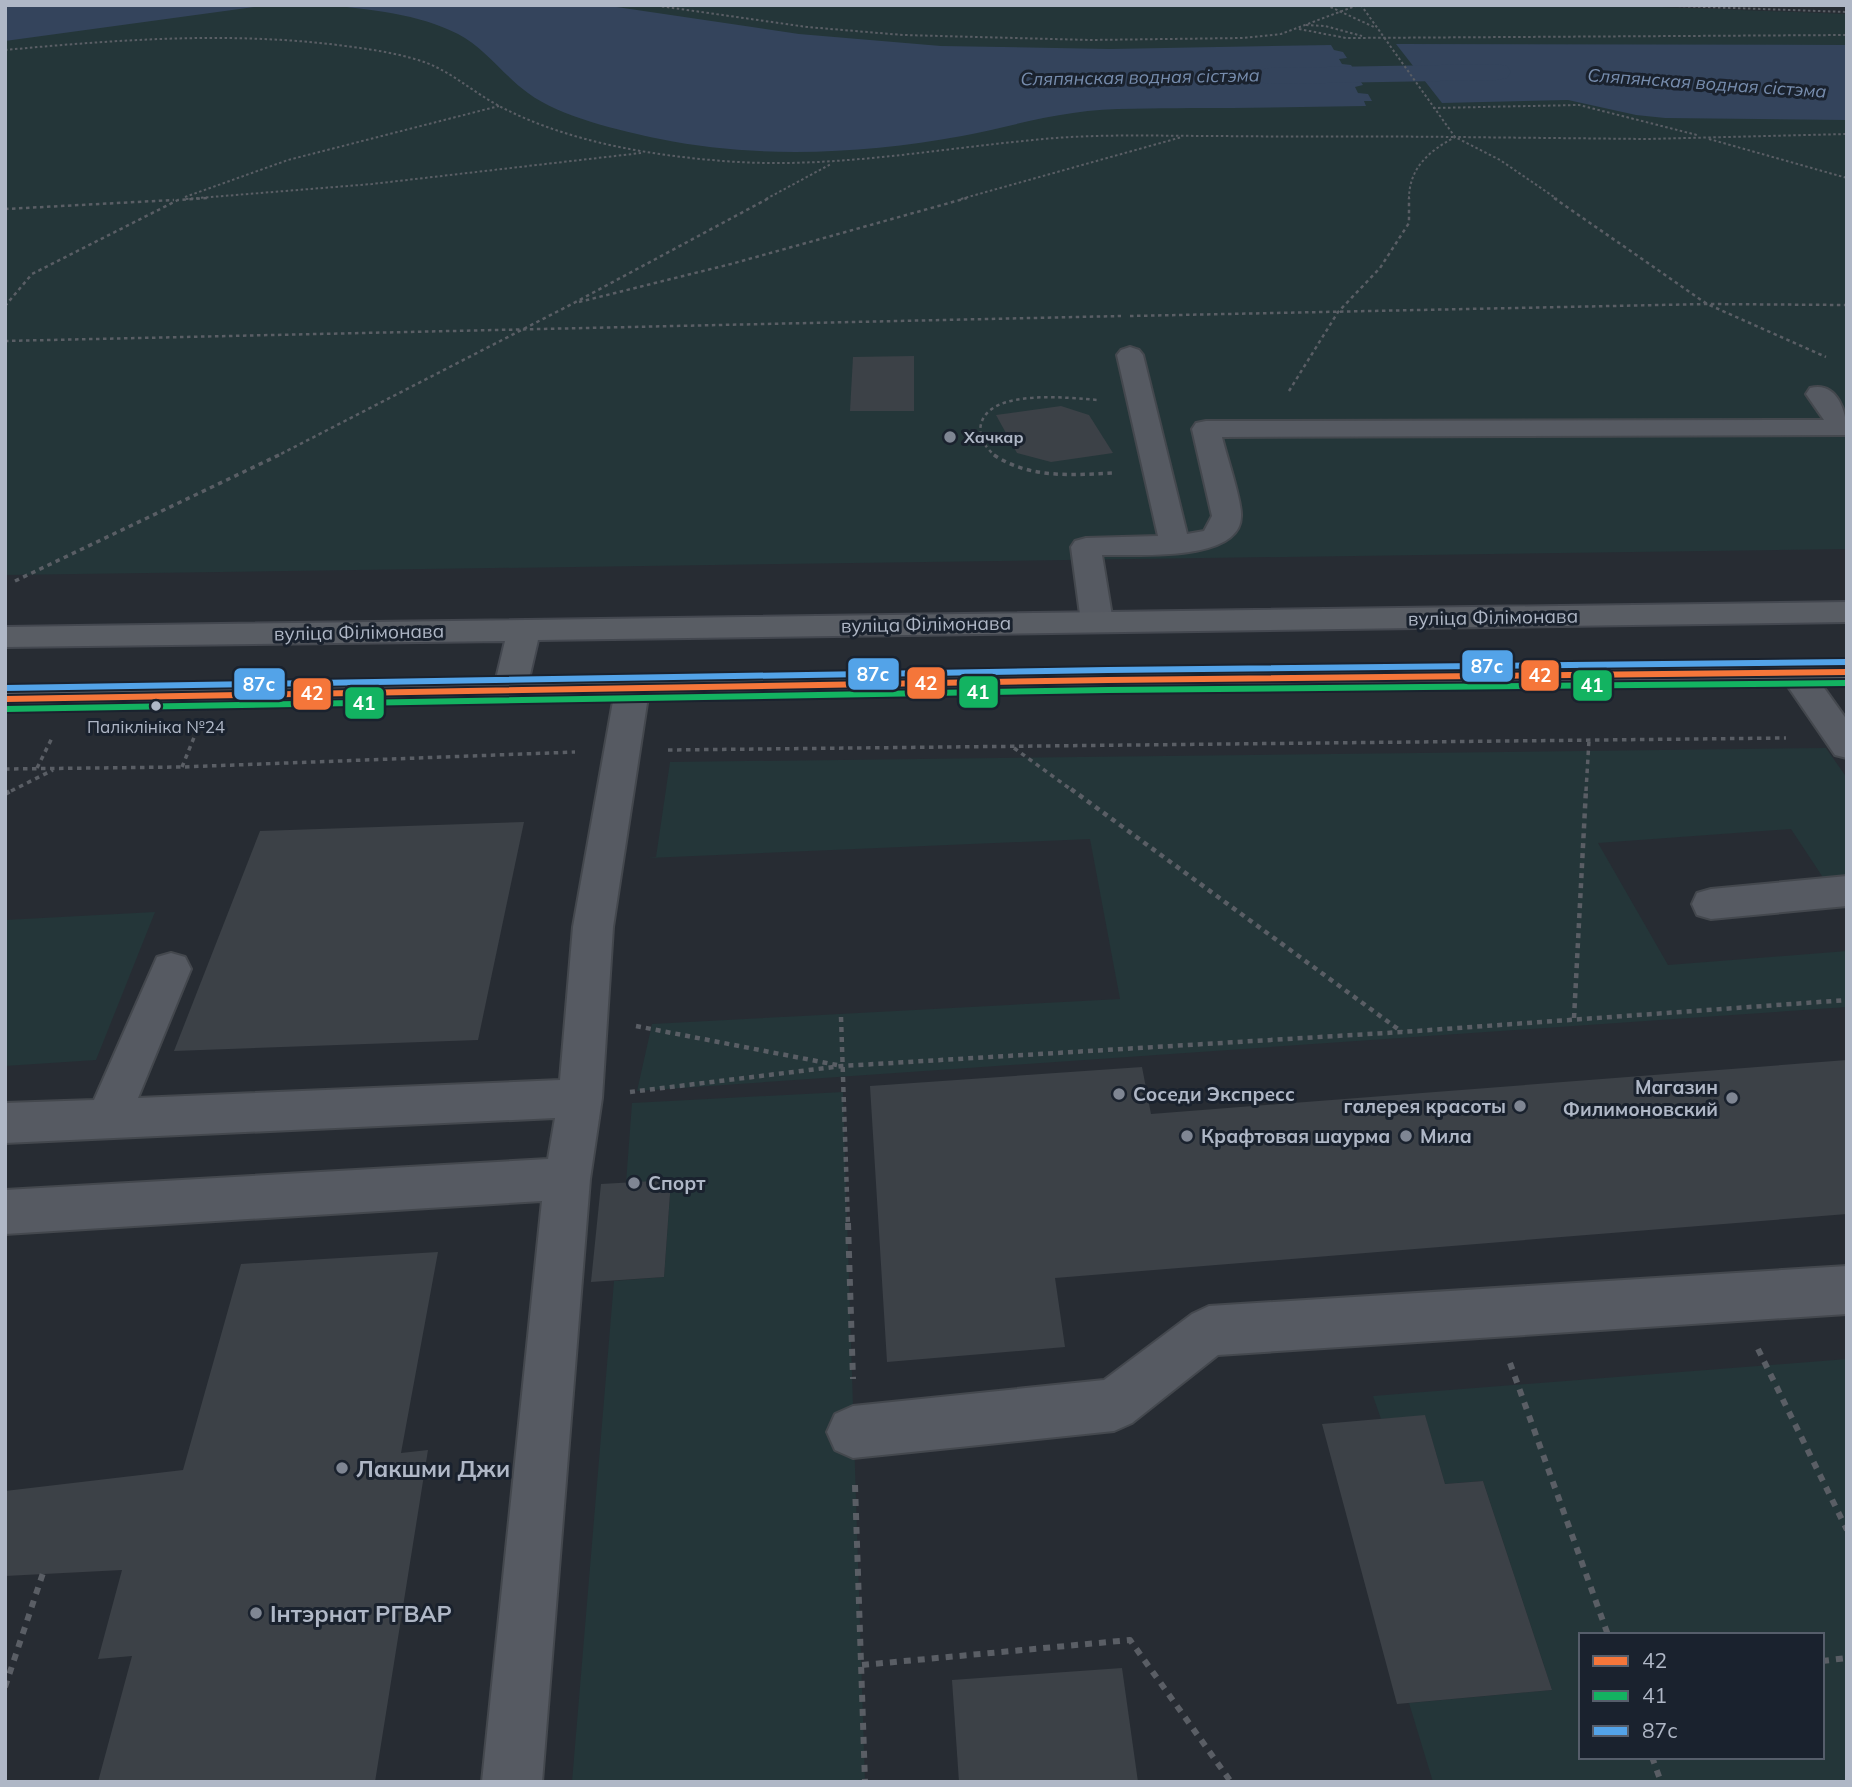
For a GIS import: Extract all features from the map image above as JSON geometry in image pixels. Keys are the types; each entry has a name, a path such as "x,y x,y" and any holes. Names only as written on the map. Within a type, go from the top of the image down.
{"main road":[{"name":"вуліца Філімонава","path":"5,637 1847,612"},
{"path":"1097,622 1108,680"},
{"path":"510,691 524,630"},
{"path":"5,699 1108,680 1847,672"}],"lane":[{"path":"1130,355 1175,544"},
{"path":"1097,622 1086,547 1175,544 1211,539 1223,530 1227,516 1206,429 1844,428 1819,394"},
{"path":"1794,672 1844,742"},
{"path":"512,1782 567,1179 580,1098 593,927 632,690"},
{"path":"1711,904 1847,891"},
{"path":"107,1119 171,969"},
{"path":"5,1123 580,1098"},
{"path":"5,1212 567,1179"},
{"path":"853,1432 1114,1405 1209,1331 1847,1290"}],"path":[{"path":"652,5 807,26 917,36 1090,40 1243,38 1280,34 1360,5 1455,137 1500,160 1707,304 1835,361"},
{"path":"1326,5 1375,27"},
{"path":"1648,5 1847,12"},
{"path":"1304,25 1325,26 1370,38"},
{"path":"1296,29 1346,38 1606,34 1847,35"},
{"path":"5,50 185,37 290,39 389,53 424,62 452,74 500,106 578,136 646,152 778,164 835,162 1058,138 1189,136 1581,139 1847,134"},
{"path":"1432,108 1579,105 1847,178"},
{"path":"5,306 32,274 178,200 288,160 500,106"},
{"path":"572,304 698,275 1017,181 1189,136"},
{"path":"1338,312 1380,268 1409,223 1409,182 1431,150 1455,137"},
{"path":"5,209 178,200 372,184 646,152"},
{"path":"16,581 246,472 572,304 835,162"},
{"path":"5,341 1707,304 1847,305"},
{"path":"1103,400 1055,396 1013,400 991,407 981,417 979,430 984,444 995,456 1013,464 1059,475 1121,473"},
{"path":"182,767 195,733"},
{"path":"5,769 182,767 623,750 1589,740 1844,742"},
{"path":"1574,1018 1589,740"},
{"path":"1013,748 1402,1032"},
{"path":"5,794 57,768"},
{"path":"580,1098 842,1066 1402,1032 1847,1000"},
{"path":"841,1017 865,1782"},
{"path":"631,1024 842,1066"},
{"path":"1732,1297 1847,1530"},
{"path":"1491,1313 1607,1633"},
{"path":"5,1687 43,1573"},
{"path":"862,1665 1130,1640 1231,1782"},
{"path":"1824,1661 1847,1658"},
{"path":"1653,1759 1661,1782"}],"shaded area":[{"path":"5,5 1611,5 1847,14 1847,549 5,575"},
{"path":"1826,748 1847,778 1847,877 1824,879 1791,829 1598,843 1668,965 1847,951 1847,1007 637,1091 652,1024 1120,999 1090,839 648,858 656,857 670,762"},
{"path":"155,912 96,1060 5,1066 5,920"},
{"path":"843,1092 865,1782 572,1782 614,1281 664,1277 671,1181 626,1183 632,1103"},
{"path":"1847,1359 1847,1782 1433,1782 1409,1703 1552,1690 1483,1481 1445,1484 1425,1416 1381,1419 1373,1396"}],"water":[{"path":"5,5 269,5 5,41"},
{"path":"326,5 603,5 799,34 941,46 1110,49 1331,45 1334,50 1343,52 1347,58 1339,59 1342,64 1351,65 1355,71 1347,73 1350,78 1359,79 1363,85 1355,87 1358,93 1368,94 1372,101 1364,101 1366,106 1088,111 962,136 887,147 811,152 735,150 660,139 574,116 541,102 468,40 443,27 393,14"},
{"path":"1396,44 1847,45 1847,120 1665,118 1636,115 1568,100 1442,103"}],"building":[{"path":"914,356 914,411 850,411 853,357"},
{"path":"1061,406 1089,415 1113,453 1051,462 1017,453 996,415"},
{"path":"524,822 478,1040 174,1051 260,831"},
{"path":"1847,1060 1847,1214 1055,1278 1065,1347 887,1362 870,1086 1142,1067 1151,1114"},
{"path":"671,1180 664,1277 591,1282 601,1184"},
{"name":"Інтэрнат РГВАР","path":"438,1252 401,1453 428,1450 375,1782 98,1782 132,1656 98,1659 122,1570 5,1576 5,1491 183,1470 241,1264"},
{"path":"1425,1415 1445,1484 1483,1481 1552,1690 1397,1704 1322,1424"},
{"path":"1122,1668 1138,1782 959,1782 952,1680"}],"waterway":[{"name":"Сляпянская водная сістэма","path":"1269,76 1497,72"}],"transit line":[{"name":"87с","path":"5,688 1108,670 1847,662"},
{"name":"42","path":"5,699 1108,680 1847,672"},
{"name":"41","path":"5,709 1108,690 1847,683"}],"place":[{"name":"Хачкар","path":"950,437"},
{"name":"Паліклініка №24","path":"156,706"},
{"name":"Соседи Экспресс","path":"1119,1094"},
{"name":"Магазин Филимоновский","path":"1732,1098"},
{"name":"галерея красоты","path":"1520,1106"},
{"name":"Крафтовая шаурма","path":"1187,1136"},
{"name":"Мила","path":"1406,1136"},
{"name":"Спорт","path":"634,1183"},
{"name":"Лакшми Джи","path":"342,1468"},
{"name":"Інтэрнат РГВАР","path":"256,1613"}]}
